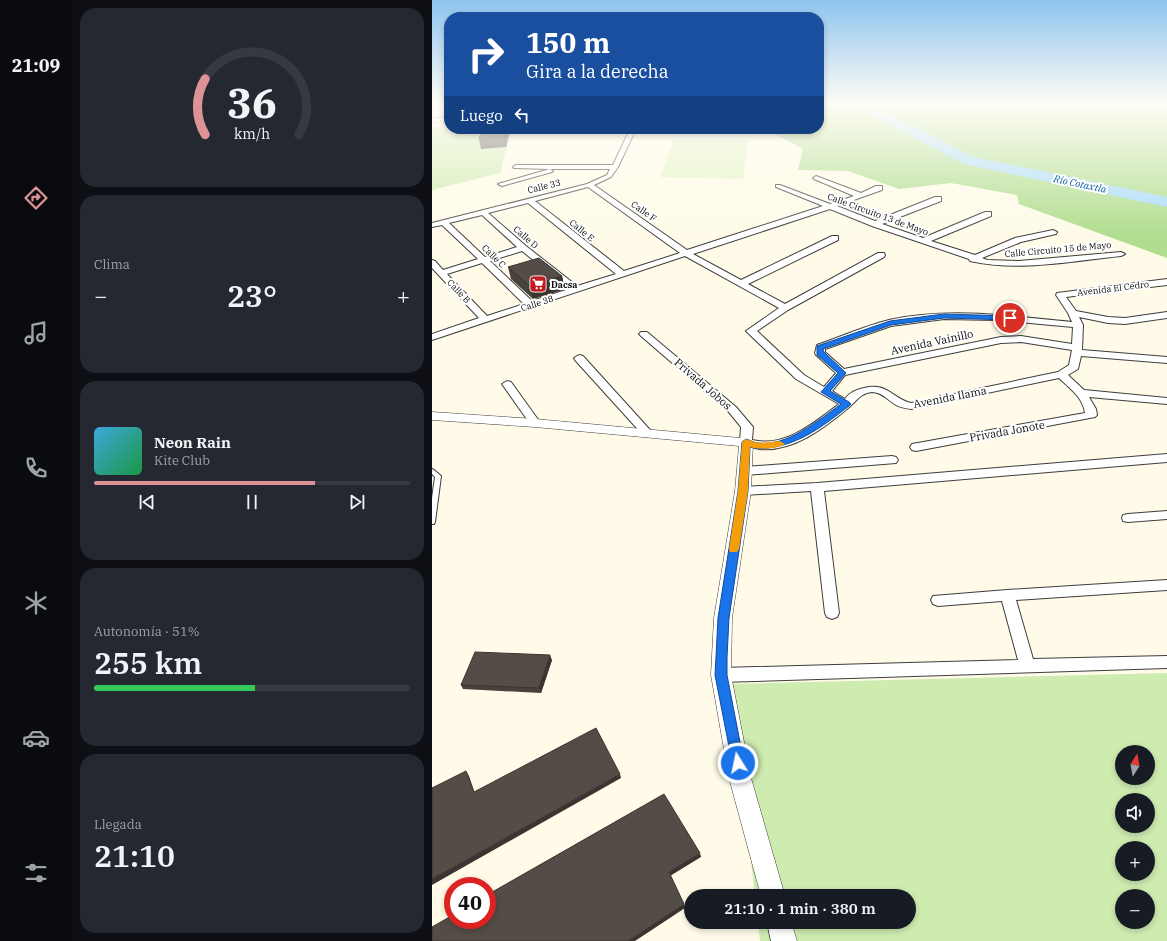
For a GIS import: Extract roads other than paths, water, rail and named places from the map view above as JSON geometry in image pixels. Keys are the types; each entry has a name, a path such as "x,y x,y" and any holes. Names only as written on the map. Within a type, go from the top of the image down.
{"street":[{"name":"Calle 33","path":"432,225 589,185 609,176 616,167 624,149"},
{"path":"516,167 616,167"},
{"path":"502,184 565,167"},
{"path":"816,178 861,196"},
{"name":"Calle F","path":"589,185 687,254 785,308"},
{"name":"Calle Circuito 13 de Mayo","path":"778,186 875,224 972,259"},
{"name":"Calle 38","path":"432,338 861,196 879,188"},
{"path":"875,224 938,199"},
{"name":"Calle E","path":"529,200 623,275"},
{"name":"Calle D","path":"483,212 523,248 576,290"},
{"path":"923,241 988,214"},
{"name":"Calle C","path":"444,222 531,305"},
{"path":"972,259 1018,240 1053,232"},
{"path":"741,284 835,238"},
{"path":"441,273 523,248"},
{"name":"Calle Circuito 15 de Mayo","path":"972,259 991,263 1018,264 1121,254"},
{"path":"846,404 800,377 751,331 785,308 881,255"},
{"name":"Calle B","path":"432,263 486,320"},
{"name":"Avenida El Cedro","path":"1073,313 1060,295 1167,282"},
{"path":"1073,313 1125,322 1167,315"},
{"path":"1073,313 1078,325 1074,368 1061,374 1081,393 1167,401"},
{"path":"825,392 842,373 820,353 820,347 890,323 944,316 997,317 1078,325"},
{"name":"Privada Jobos","path":"644,334 732,409 745,423 748,433 746,442"},
{"name":"Avenida Vainillo","path":"842,373 1001,340 1021,339 1076,351 1167,360"},
{"path":"579,358 647,433"},
{"name":"Avenida Ilama","path":"746,442 757,446 786,442 798,437 816,427 846,404 855,394 872,389 884,391 901,404 911,406 1061,374"},
{"path":"507,384 535,423"},
{"name":"Privada Jonote","path":"916,447 1091,415 1091,410 1081,393"},
{"path":"432,416 535,423 746,442 743,491 723,618 721,675 740,778 771,889"},
{"path":"743,491 817,487 1167,458"},
{"path":"745,471 892,460"},
{"path":"817,487 832,613"},
{"path":"1128,518 1167,515"},
{"path":"938,600 1167,585"},
{"path":"1007,595 1027,666"},
{"path":"721,675 1167,662"},
{"path":"781,929 784,941"}],"lane":[{"path":"432,471 438,476 433,500 432,522"}],"waterway":[{"name":"Río Cotaxtla","path":"946,149 969,161 1167,202"}],"place":[{"name":"Dacsa","path":"538,284"}]}
